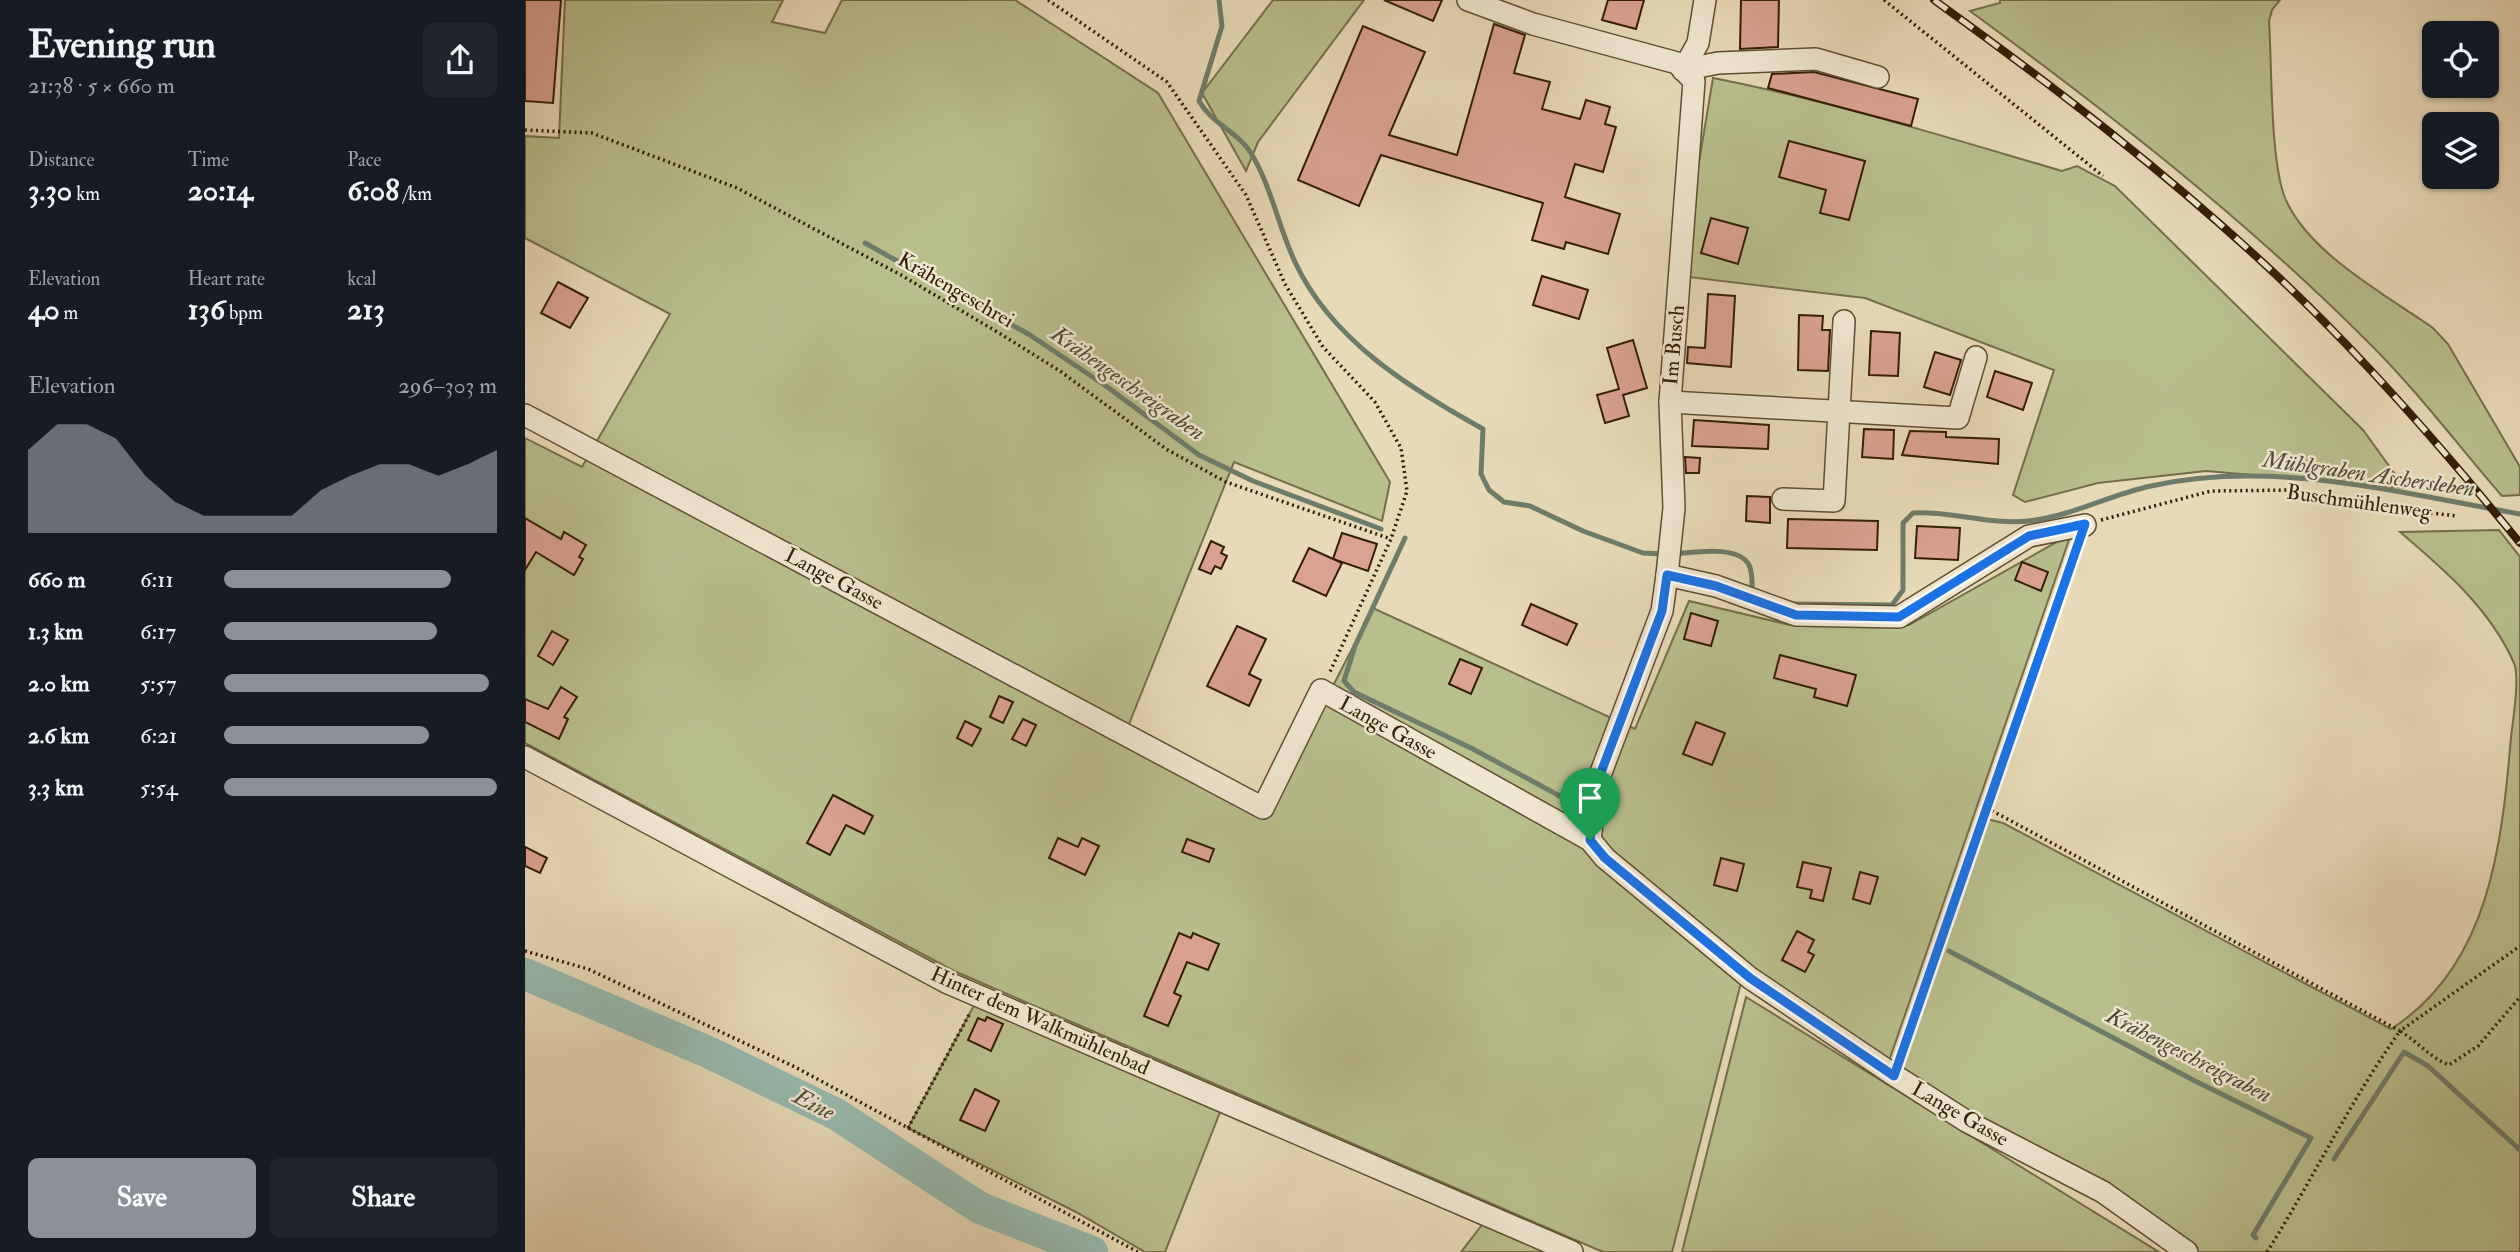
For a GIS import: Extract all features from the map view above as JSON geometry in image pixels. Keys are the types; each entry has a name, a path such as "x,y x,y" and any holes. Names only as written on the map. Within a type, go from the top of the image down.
{"street":[{"path":"1468,0 1533,24 1677,63 1683,70"},
{"path":"1683,70 1698,43 1705,0"},
{"path":"1683,70 1718,63 1815,58 1878,77"},
{"name":"Im Busch","path":"1590,840 1597,783 1662,611 1668,563 1674,508 1670,402 1693,116 1694,81 1683,70"},
{"path":"1783,499 1834,501 1844,321"},
{"path":"1670,402 1958,418 1976,357"},
{"name":"Lange Gasse","path":"525,415 1263,807 1321,690 1590,840 1605,858 1750,978 1894,1076 1966,1121 2103,1192 2187,1252"},
{"path":"1668,563 1716,586 1796,615 1899,617 2029,536 2085,524"},
{"name":"Hinter dem Walkmühlenbad","path":"525,757 979,996 1572,1252"}],"path":[{"path":"1048,0 1167,82 1246,195 1285,284 1322,347 1375,402 1401,448 1406,491 1391,539 1321,690"},
{"path":"1884,0 2103,176"},
{"name":"Krähengeschrei","path":"525,130 592,133 737,188 901,275 999,333 1060,371 1166,449 1226,482 1391,539"},
{"name":"Buschmühlenweg","path":"2085,524 2211,491 2293,490 2383,508 2457,516"},
{"path":"1894,1076 2085,524"},
{"path":"1987,807 2400,1031 2417,1041 2430,1057 2449,1065 2478,1046 2520,997"},
{"path":"2267,1252 2305,1191 2372,1069 2400,1031 2520,946"},
{"path":"525,951 588,969 795,1067 1138,1252"},
{"path":"908,1128 979,996"}],"green space":[{"path":"565,0 783,0 772,22 825,33 842,0 1015,0 1158,93 1390,482 1382,521 1234,462 1123,739 1267,814 1373,608 1635,729 1689,601 1790,625 1909,625 2071,534 1889,1061 1745,967 1672,1252 1603,1252 954,971 525,743 525,438 582,467 670,314 525,238 525,136 559,138"},
{"path":"1273,0 1364,0 1258,142 1246,171 1202,93"},
{"path":"2000,0 2280,0 2272,10 2269,21 2274,137 2285,198 2311,237 2330,255 2433,328 2448,344 2520,467 2520,495 2502,496 2384,358 2272,251 2124,128 1970,11 2000,3"},
{"path":"1713,78 1845,109 2062,171 2077,166 2115,186 2363,430 2405,488 2206,471 2098,483 2025,502 2013,495 2054,370 1865,298 1680,276"},
{"path":"2499,530 2520,557 2520,1252 2187,1252 1894,1075 1983,818 2003,823 2391,1029 2424,1003 2450,972 2470,937 2485,899 2502,818 2516,699 2516,670 2504,643 2479,608 2450,576 2400,532"},
{"path":"979,996 1224,1102 1165,1252 1145,1252 1076,1212 908,1128"},
{"path":"1746,997 2159,1252 1682,1252"},
{"path":"1489,1216 1572,1252 1461,1252"}],"building":[{"path":"525,0 561,0 553,103 525,101"},
{"path":"1384,0 1442,0 1433,21"},
{"path":"1608,0 1644,0 1636,29 1602,20"},
{"path":"1741,0 1779,0 1778,47 1740,49"},
{"path":"1494,24 1525,35 1514,73 1550,82 1542,109 1580,119 1586,100 1610,107 1605,124 1616,127 1603,172 1575,164 1565,197 1620,214 1608,254 1566,242 1564,249 1532,240 1543,203 1381,155 1359,206 1298,180 1363,26 1425,52 1389,135 1457,155"},
{"path":"1814,72 1918,99 1911,126 1768,88 1772,74"},
{"path":"1789,141 1865,161 1849,220 1820,213 1826,190 1779,177"},
{"path":"1711,218 1748,228 1738,264 1701,253"},
{"path":"1542,276 1588,290 1579,319 1533,305"},
{"path":"558,282 588,298 570,328 541,313"},
{"path":"1708,294 1735,296 1731,367 1687,363 1688,347 1705,348"},
{"path":"1799,315 1823,316 1822,330 1830,330 1828,371 1798,370"},
{"path":"1871,331 1900,333 1898,376 1869,375"},
{"path":"1633,340 1647,388 1623,395 1629,416 1605,423 1597,395 1619,389 1607,348"},
{"path":"1935,352 1961,360 1950,395 1924,387"},
{"path":"1995,371 2032,383 2023,410 1987,397"},
{"path":"1694,420 1769,425 1768,449 1692,446"},
{"path":"1864,429 1894,430 1893,459 1862,457"},
{"path":"1910,431 1946,432 1946,437 1999,439 1998,464 1902,455"},
{"path":"1685,457 1700,458 1699,473 1686,473"},
{"path":"1747,496 1770,497 1770,523 1746,521"},
{"path":"525,518 561,539 564,532 586,545 579,557 583,559 574,575 536,552 525,570"},
{"path":"1788,519 1878,521 1877,550 1787,548"},
{"path":"1917,526 1960,528 1958,560 1915,558"},
{"path":"1342,533 1377,544 1368,571 1333,559"},
{"path":"1211,541 1224,547 1221,553 1227,556 1221,569 1215,566 1211,574 1199,569"},
{"path":"1309,548 1342,563 1326,596 1293,581"},
{"path":"2022,562 2048,572 2041,591 2015,580"},
{"path":"1531,604 1577,624 1567,645 1522,625"},
{"path":"1691,613 1718,621 1711,646 1684,639"},
{"path":"1237,626 1266,639 1249,674 1261,680 1249,706 1207,686"},
{"path":"552,631 568,640 553,665 538,656"},
{"path":"1780,655 1856,675 1847,706 1814,697 1816,689 1774,678"},
{"path":"1460,659 1482,668 1471,694 1449,684"},
{"path":"561,687 577,697 564,717 568,719 559,739 525,722 525,699 548,709"},
{"path":"999,696 1013,702 1003,723 990,717"},
{"path":"1023,719 1036,725 1026,746 1012,739"},
{"path":"965,721 981,729 972,746 957,738"},
{"path":"1696,722 1725,733 1712,765 1683,754"},
{"path":"833,795 873,816 864,834 846,825 830,855 807,843"},
{"path":"1058,838 1078,847 1082,838 1099,846 1085,875 1049,858"},
{"path":"1187,839 1214,849 1209,862 1182,852"},
{"path":"525,847 547,858 540,873 525,866"},
{"path":"1721,858 1744,864 1737,891 1714,885"},
{"path":"1803,862 1831,868 1823,901 1810,898 1812,890 1797,887"},
{"path":"1860,872 1878,877 1870,904 1853,899"},
{"path":"1797,931 1814,940 1808,952 1814,955 1805,972 1782,960"},
{"path":"1179,933 1191,938 1193,933 1219,944 1208,970 1187,962 1174,993 1181,996 1168,1026 1144,1016"},
{"path":"987,1017 1003,1024 991,1051 968,1040 978,1018 985,1021"},
{"path":"975,1089 999,1101 985,1131 960,1120"}],"waterway":[{"name":"Mühlgraben Aschersleben","path":"1219,0 1222,26 1199,101 1204,109 1251,153 1295,262 1310,290 1329,315 1375,360 1428,397 1483,429 1481,474 1489,490 1504,502 1530,506 1583,531 1643,553 1663,554"},
{"name":"Krähengeschreigraben","path":"865,243 1030,335 1106,386 1199,455 1253,481 1381,529"},
{"name":"Mühlgraben Aschersleben","path":"1793,604 1892,605 1903,590 1903,523 1913,513 2029,521 2060,515 2151,486 2243,476 2336,482 2520,514"},
{"name":"Krähengeschreigraben","path":"1405,538 1355,646 1344,681 1354,692 1473,749 1580,807"},
{"name":"Mühlgraben Aschersleben","path":"1673,554 1714,551 1735,554 1749,565 1752,593"},
{"name":"Krähengeschreigraben","path":"1949,951 2195,1081 2311,1138 2253,1235 2256,1238"},
{"name":"Eine","path":"525,974 708,1052 836,1114 980,1208 1092,1252"},
{"path":"2334,1159 2404,1052 2428,1066 2520,1150"}],"railway":[{"path":"1934,0 2108,131 2233,235 2273,272 2401,403 2520,543"}],"route":[{"path":"2085,524 1894,1076 1750,978 1605,858 1590,840 1597,783 1662,611 1667,575 1716,586 1796,615 1899,617 2029,536 2085,524"}]}
